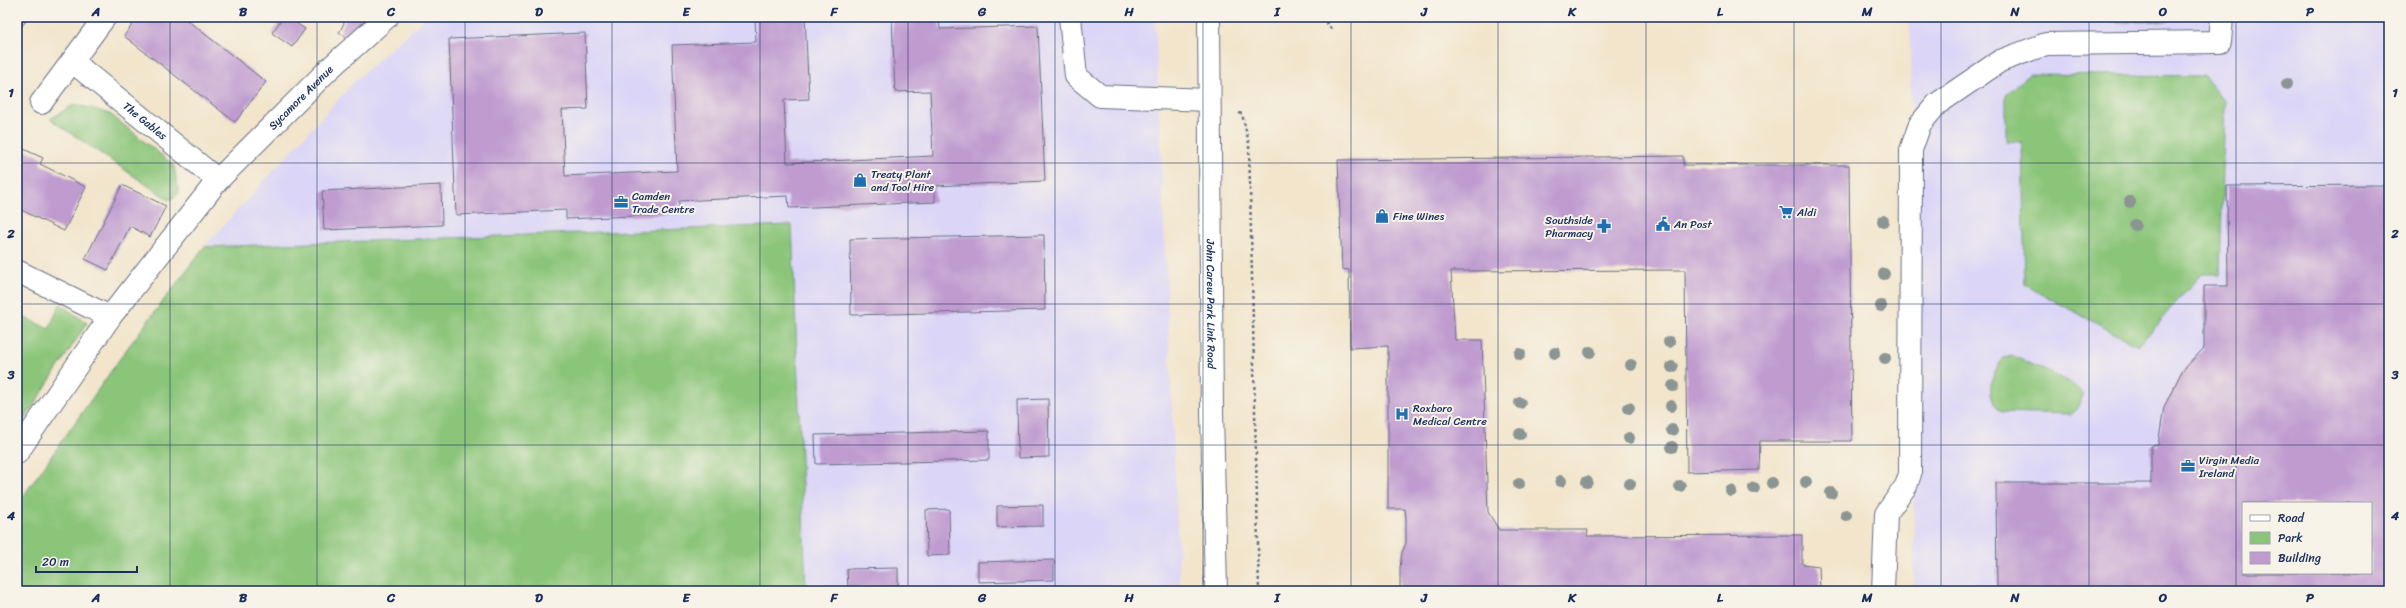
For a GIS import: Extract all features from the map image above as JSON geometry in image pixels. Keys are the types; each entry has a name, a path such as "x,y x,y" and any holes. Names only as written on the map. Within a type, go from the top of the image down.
{"street":[{"path":"41,103 105,17"},
{"name":"Sycamore Avenue","path":"17,453 110,317 218,180 329,69 387,17"},
{"path":"1070,17 1076,76 1100,96 1209,100"},
{"name":"John Carew Park Link Road","path":"1209,17 1212,411 1216,591"},
{"path":"1883,591 1886,514 1906,486 1910,474 1911,150 1920,124 1937,104 1969,80 2000,61 2046,44 2220,42 2222,17"},
{"name":"The Gables","path":"73,62 218,180"},
{"path":"17,270 110,317"}],"path":[{"path":"1322,17 1330,29"},
{"path":"1209,100 1242,114 1248,143 1259,591"}],"shaded area":[{"path":"426,17 1155,17 1180,591 806,591 792,225 204,247 357,79"},
{"path":"1910,17 2389,17 2389,591 1914,591"}],"green space":[{"path":"1925,17 2182,17 2181,20 2131,22"},
{"path":"2029,74 2204,76 2225,102 2220,274 2201,274 2138,346 2025,285 2022,142 2006,141 2006,95"},
{"path":"73,105 91,108 110,114 165,158 174,166 179,194 169,200 50,119"},
{"path":"792,225 806,591 17,591 17,505 126,350 204,247"},
{"path":"60,304 87,323 17,431 17,314 49,329"},
{"path":"2013,356 2072,383 2083,394 2077,408 2070,414 2002,412 1996,406 1993,399 1991,392 1992,379 2003,358"}],"building":[{"path":"17,17 29,17 17,32"},
{"path":"138,17 183,17 266,82 235,122 124,36"},
{"path":"283,17 287,17 305,29 292,47 272,33"},
{"path":"347,17 369,17 349,38 339,33"},
{"path":"755,17 805,17 809,99 784,100 787,163 933,156 930,91 895,92 892,17 939,17 940,29 1038,26 1045,181 935,186 935,202 789,208 788,196 679,201 679,214 566,219 566,210 456,215 449,39 585,33 588,109 562,110 565,176 677,171 672,45 756,42"},
{"path":"17,146 43,158 40,164 86,187 64,231 17,208 20,203 17,201"},
{"path":"1683,156 1683,165 1849,165 1852,441 1760,441 1759,470 1687,472 1685,270 1451,271 1455,340 1482,340 1488,512 1499,530 1588,530 1587,536 1802,535 1802,564 1819,566 1820,591 1400,591 1400,568 1402,553 1406,543 1406,518 1405,509 1388,509 1388,346 1350,348 1349,270 1342,269 1338,160"},
{"path":"122,185 166,206 150,237 130,226 108,270 85,259"},
{"path":"441,185 442,225 324,230 322,191"},
{"path":"2389,185 2389,591 1997,591 1996,483 2151,483 2151,446 2158,445 2164,407 2182,371 2204,348 2204,286 2228,286 2227,186"},
{"path":"1044,235 1045,310 851,315 850,239"},
{"path":"1048,399 1049,457 1018,458 1017,400"},
{"path":"989,431 989,460 816,464 815,435"},
{"path":"1043,505 1043,526 997,527 997,506"},
{"path":"949,509 950,555 927,556 926,510"},
{"path":"1054,560 1054,580 978,582 978,562"},
{"path":"898,568 898,587 848,588 847,569"}],"place":[{"name":"Treaty Plant and Tool Hire","path":"860,180"},
{"name":"Camden Trade Centre","path":"621,202"},
{"name":"Aldi","path":"1786,212"},
{"name":"Fine Wines","path":"1382,216"},
{"name":"An Post","path":"1663,224"},
{"name":"Southside Pharmacy","path":"1604,226"},
{"name":"Roxboro Medical Centre","path":"1402,414"},
{"name":"Virgin Media Ireland","path":"2188,466"}]}
